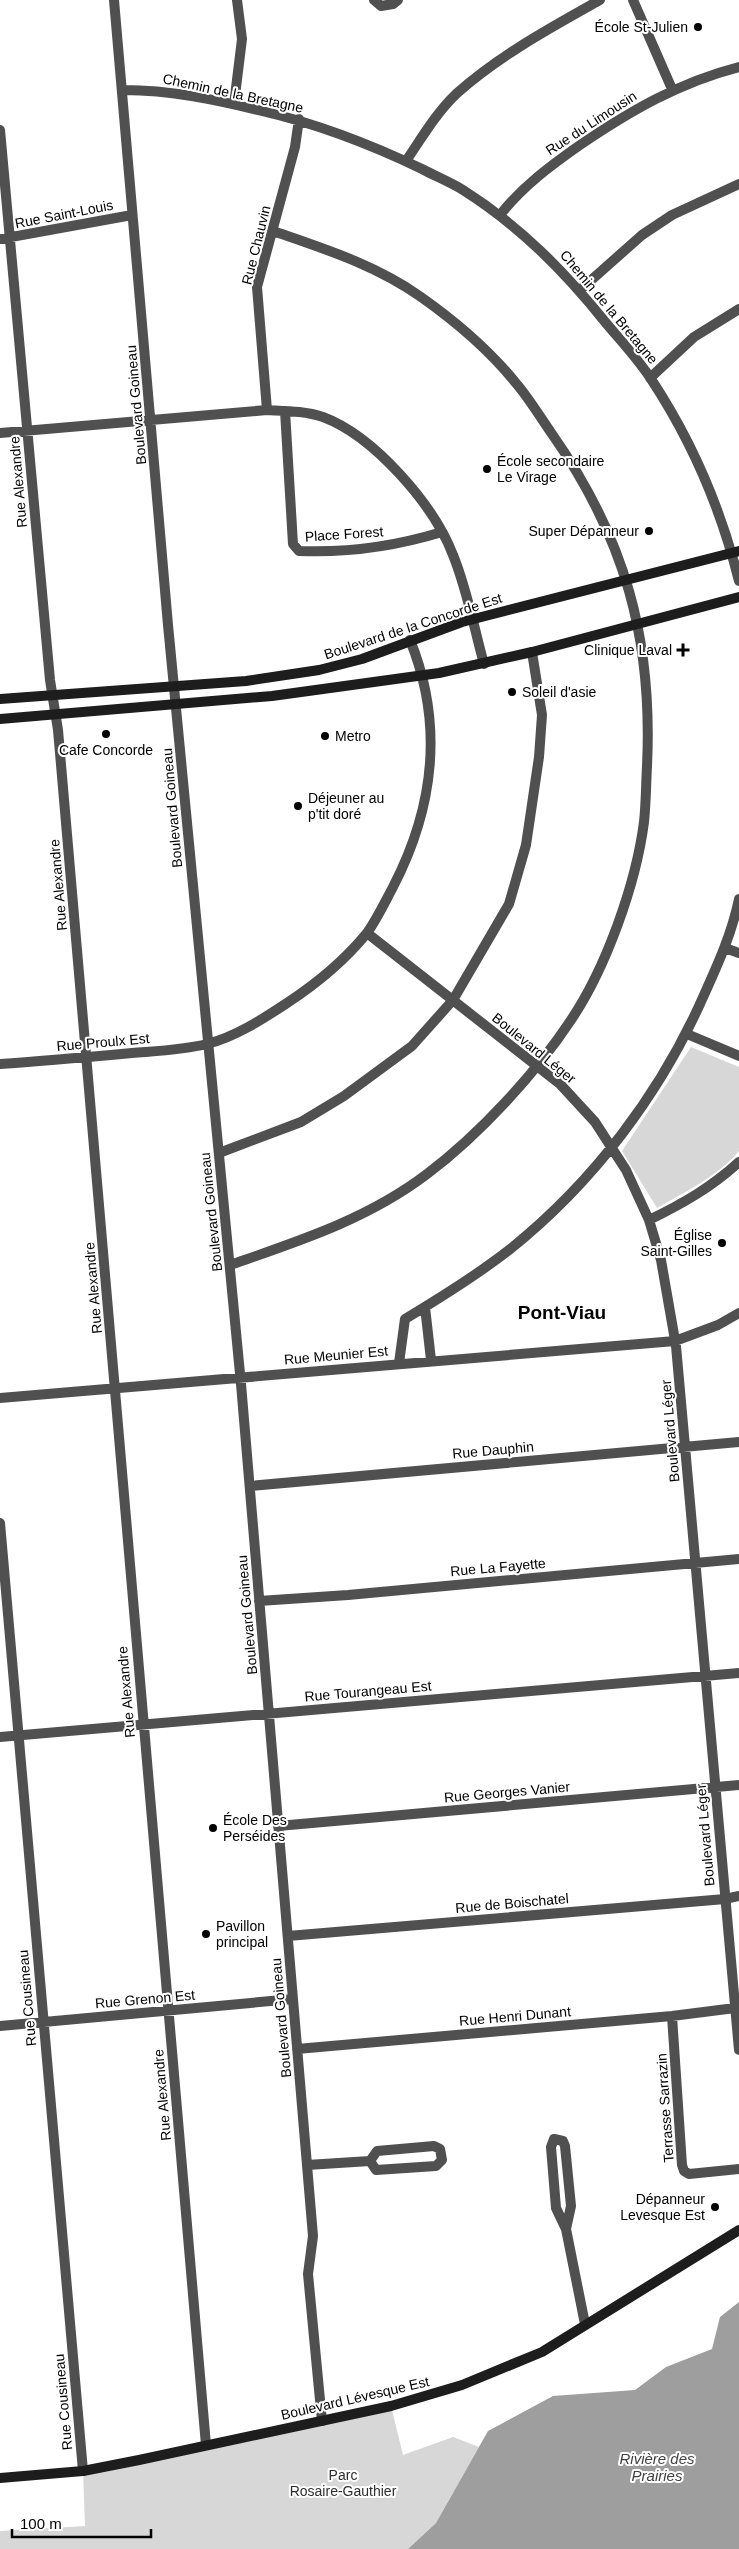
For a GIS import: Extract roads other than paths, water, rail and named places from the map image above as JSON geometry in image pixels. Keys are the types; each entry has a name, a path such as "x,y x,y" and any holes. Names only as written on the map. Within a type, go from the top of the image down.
{"street":[{"name":"Boulevard Goineau","path":"114,0 124,90 132,215 152,419 174,686 250,1486 313,2236 308,2274 322,2421"},
{"path":"234,104 242,39 237,0"},
{"path":"374,0 381,6 393,4 398,0"},
{"path":"406,161 435,118 456,95 525,41 600,0"},
{"path":"633,0 672,89"},
{"name":"Rue du Limousin","path":"500,215 515,195 541,172 619,118 672,89 739,67"},
{"name":"Chemin de la Bretagne","path":"124,90 151,90 234,104 299,119 348,136 406,161 461,189 500,215 548,256 580,290 650,378 687,440 715,502 736,552 739,581"},
{"name":"Rue Chauvin","path":"267,410 257,288 274,231 295,147 299,119"},
{"name":"Rue Alexandre","path":"0,130 5,238 27,430 52,695 56,714 88,1057 143,1724 206,2445"},
{"path":"580,290 642,235 672,215 739,184"},
{"name":"Rue Saint-Louis","path":"5,238 132,215"},
{"path":"230,1265 332,1229 372,1210 428,1174 495,1114 572,1020 593,980 620,918 635,865 644,822 649,720 646,672 638,624 626,580 606,528 574,466 517,384 487,352 422,298 355,259 274,231"},
{"path":"650,378 694,337 739,309"},
{"path":"0,433 267,410 296,411 324,418 362,438 382,455 409,485 442,532 458,568 484,664"},
{"name":"Place Forest","path":"285,411 293,544 299,551 325,552 383,546 409,542 442,532"},
{"name":"Boulevard de la Concorde Est","path":"0,699 267,679 319,670 362,658 472,620 736,552"},
{"path":"0,718 289,694 422,676 484,664 739,597"},
{"name":"Rue Proulx Est","path":"0,1064 208,1044 242,1030 309,988 367,933 415,839 426,802 432,762 428,706 422,676 410,640"},
{"path":"219,1153 302,1122 344,1096 412,1046 453,1000 509,904 526,845 539,757 542,715 532,652"},
{"path":"400,1363 405,1319 508,1251 539,1225 596,1168 653,1092 687,1034 725,948 739,899"},
{"name":"Boulevard Léger","path":"367,933 560,1084 594,1122 626,1170 649,1220 661,1260 675,1341 686,1446 694,1563 739,2050"},
{"path":"725,948 739,953"},
{"path":"687,1034 739,1056"},
{"path":"649,1220 689,1200 720,1180 739,1162"},
{"path":"425,1307 431,1360"},
{"name":"Rue Meunier Est","path":"0,1398 431,1360 675,1341 718,1325 739,1313"},
{"name":"Rue Dauphin","path":"250,1486 739,1442"},
{"name":"Rue Cousineau","path":"0,1523 42,2022 83,2471"},
{"name":"Rue La Fayette","path":"259,1601 348,1595 739,1558"},
{"name":"Rue Tourangeau Est","path":"0,1737 739,1673"},
{"name":"Rue Georges Vanier","path":"278,1826 739,1785"},
{"name":"Rue de Boischatel","path":"288,1936 725,1899 739,1896"},
{"name":"Rue Grenon Est","path":"0,2026 293,1999"},
{"name":"Rue Henri Dunant","path":"297,2049 672,2016 735,2008"},
{"name":"Terrasse Sarrazin","path":"672,2016 682,2165 684,2171 689,2174 739,2169"},
{"path":"566,2229 572,2206 565,2146 559,2139 554,2139 551,2147 556,2208 566,2229 585,2324"},
{"path":"434,2146 440,2149 442,2160 436,2166 376,2170 370,2161 377,2151 434,2146"},
{"path":"307,2165 370,2161"},
{"name":"Boulevard Lévesque Est","path":"0,2478 83,2471 391,2406 462,2385 542,2352 739,2230"}],"water":[{"name":"Rivière des Prairies","path":"739,2302 739,2549 408,2549 436,2523 488,2431 553,2396 635,2390 666,2367 712,2349 720,2317"}],"place":[{"name":"École St-Julien","path":"698,27"},
{"name":"École secondaire Le Virage","path":"487,469"},
{"name":"Super Dépanneur","path":"649,531"},
{"name":"Clinique Laval","path":"683,650"},
{"name":"Soleil d'asie","path":"512,692"},
{"name":"Cafe Concorde","path":"106,734"},
{"name":"Metro","path":"325,736"},
{"name":"Déjeuner au p'tit doré","path":"298,806"},
{"name":"Église Saint-Gilles","path":"722,1243"},
{"name":"École Des Perséides","path":"213,1828"},
{"name":"Pavillon principal","path":"206,1934"},
{"name":"Dépanneur Levesque Est","path":"715,2207"}],"district":[{"name":"Pont-Viau","path":"562,1312"}],"park label":[{"name":"Parc Rosaire-Gauthier","path":"343,2484"}]}
